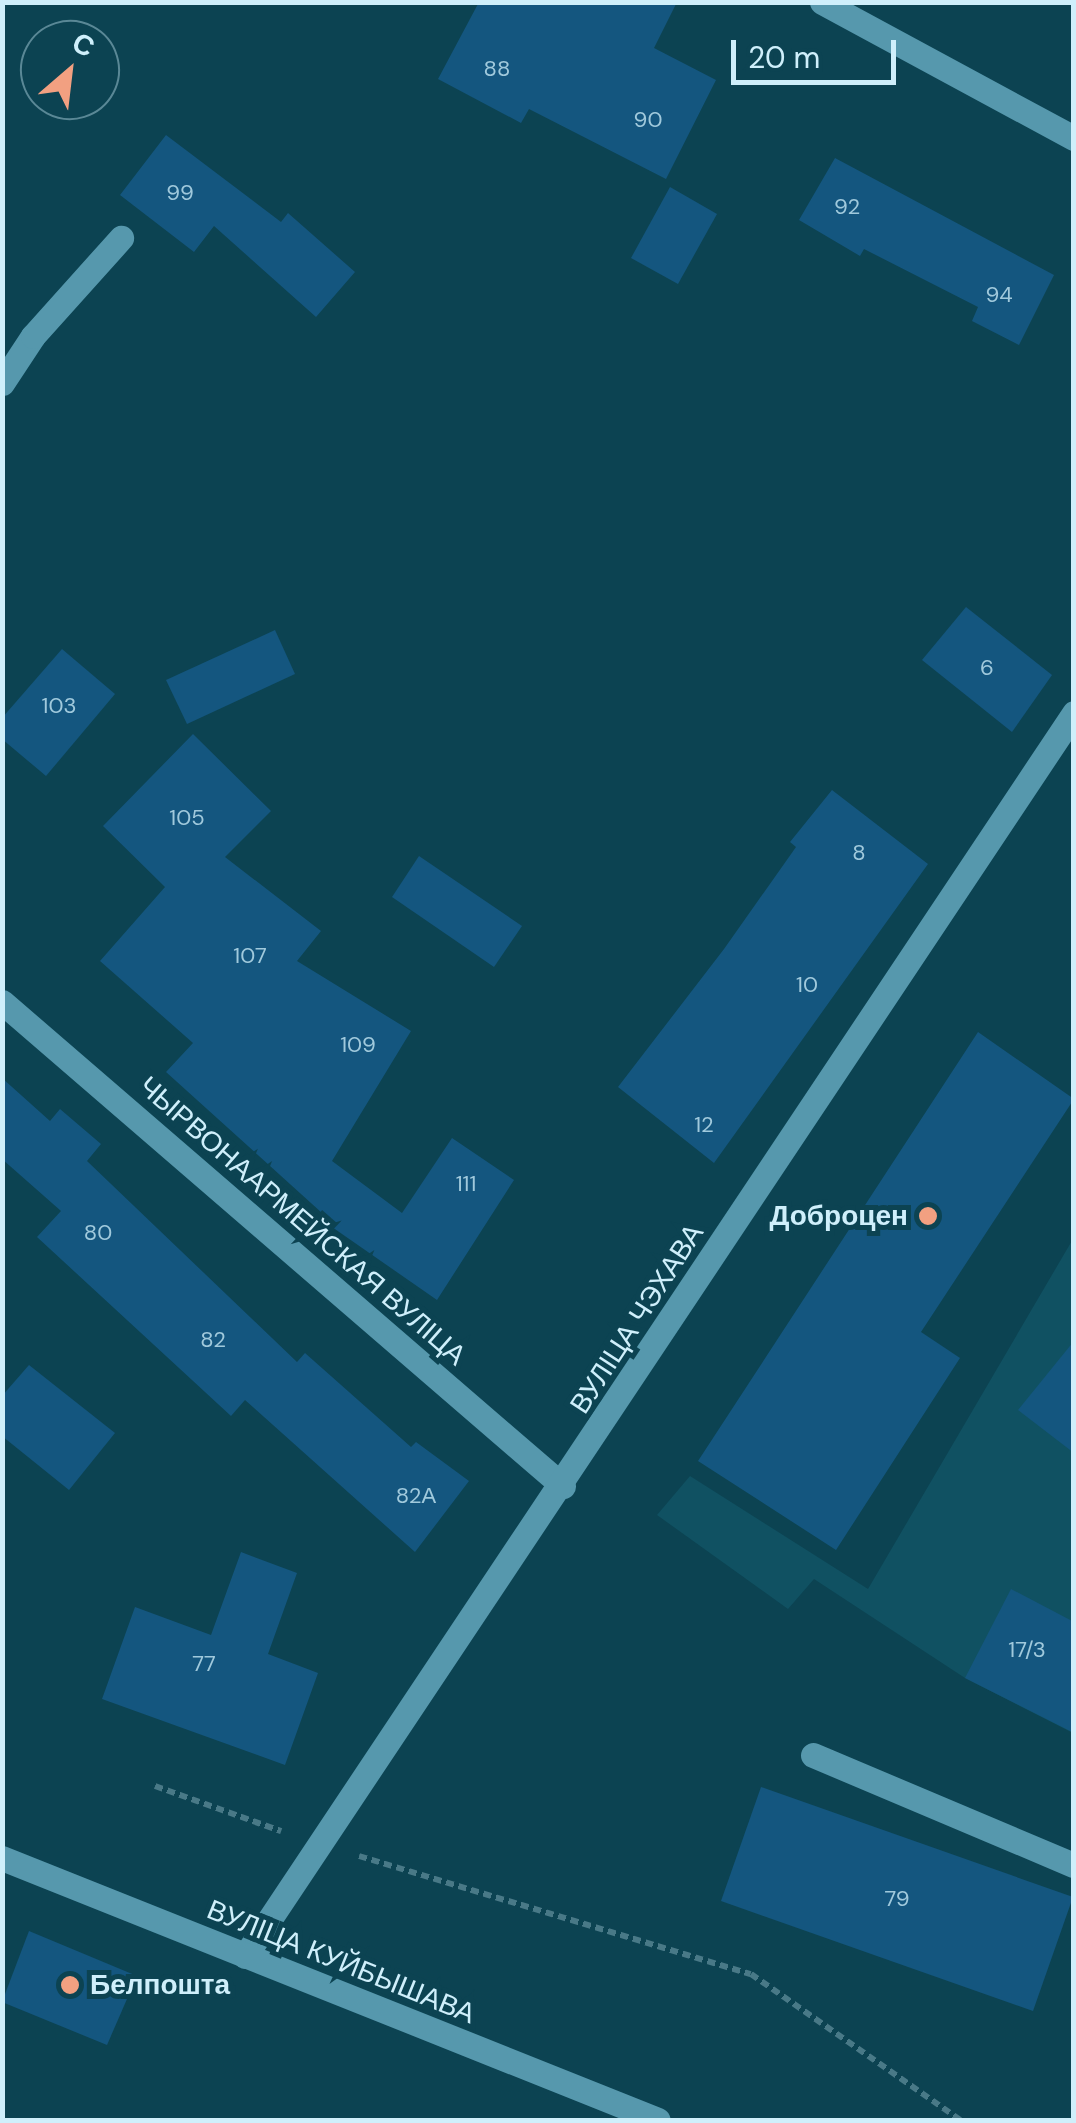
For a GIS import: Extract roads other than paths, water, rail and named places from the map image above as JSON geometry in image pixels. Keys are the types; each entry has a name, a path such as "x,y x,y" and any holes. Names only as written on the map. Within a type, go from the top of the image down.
{"street":[{"path":"822,2 1074,138"},
{"path":"2,383 33,336 122,238"},
{"name":"ВУЛІЦА ЧЭХАВА","path":"245,1956 1074,713"},
{"name":"ЧЫРВОНААРМЕЙСКАЯ ВУЛІЦА","path":"2,1002 562,1486"},
{"path":"813,1755 1074,1865"},
{"name":"ВУЛІЦА КУЙБЫШАВА","path":"2,1858 658,2120"}],"place":[{"name":"Доброцен","path":"928,1216"},
{"name":"Белпошта","path":"70,1985"}]}
